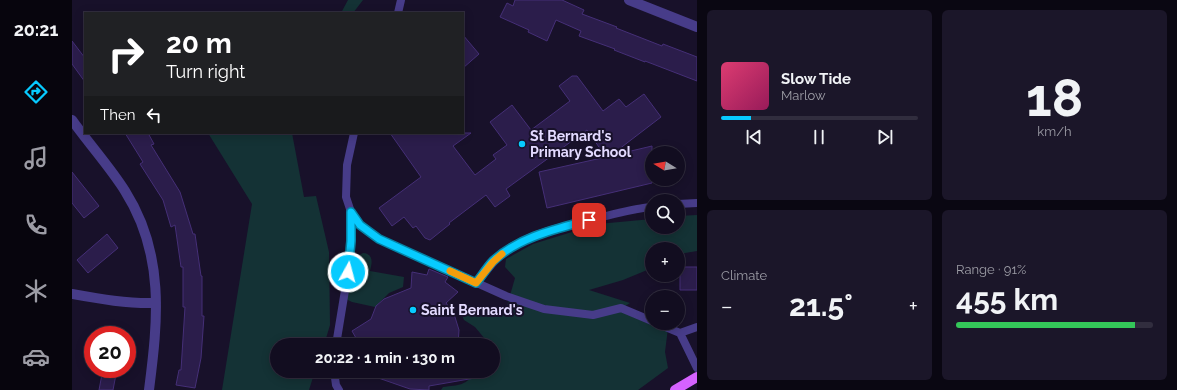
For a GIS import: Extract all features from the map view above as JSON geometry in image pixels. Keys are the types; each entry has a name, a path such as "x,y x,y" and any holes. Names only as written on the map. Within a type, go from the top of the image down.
{"main road":[{"path":"675,390 697,377"}],"street":[{"path":"629,0 697,27"},
{"path":"72,120 125,191 141,219 147,235 154,269 156,303 149,390"},
{"path":"72,294 102,299 156,303"}],"lane":[{"path":"398,12 400,0"},
{"path":"354,134 347,165 346,197 351,212 360,225 379,239 506,296 544,309 593,315 621,308 645,319"},
{"path":"685,204 697,203"},
{"path":"476,283 493,262 513,246 535,236 576,224 645,208"},
{"path":"337,338 350,260 351,212"},
{"path":"680,333 697,327"},
{"path":"673,330 680,333 697,368"},
{"path":"335,378 336,385 339,390"}],"green space":[{"path":"348,0 363,0 354,12 342,12"},
{"path":"209,134 292,134 304,197 316,196 329,252 330,325 326,338 270,338 270,378 313,378 309,390 222,390 252,204"},
{"path":"697,215 697,251 685,253 685,242 645,242 645,271 623,280 589,290 630,303 622,308 645,318 645,330 668,330 665,352 668,368 638,390 441,390 443,387 462,384 470,378 500,378 500,338 484,338 475,327 464,320 458,306 459,303 505,313 515,278 505,267 506,259 533,244 598,224 645,220 645,234 685,234 685,216"},
{"path":"363,253 371,257 372,262 370,271 404,277 403,287 389,293 375,307 352,302 346,299 359,255"}],"building":[{"path":"515,0 562,0 584,10 582,14 662,46 663,44 697,57 697,81 579,36 581,31 556,20 547,41 528,32 529,30 500,17 507,3 513,6"},
{"path":"464,36 479,54 464,67"},
{"path":"72,41 84,57 84,81 72,64"},
{"path":"572,76 577,76 603,111 619,99 626,107 644,94 661,117 610,156 645,148 645,185 547,208 539,172 606,157 587,130 506,189 510,196 495,207 486,195 449,223 450,224 430,240 425,238 416,226 413,228 404,217 392,226 379,208 421,177 391,134 471,133 453,146 475,175 496,159 493,155 507,145 490,122 512,105 531,130 570,101 559,86"},
{"path":"126,134 149,134 154,144 151,145 180,192 193,234 195,234 202,276 202,316 204,316 201,358 195,388 176,385 179,370 181,370 185,307 183,307 183,267 181,267 175,225 171,227 163,200 140,164 143,162"},
{"path":"72,172 99,206 84,218 72,203"},
{"path":"107,234 118,248 88,273 77,260"},
{"path":"685,267 697,267 697,290 680,290 680,282 685,282"},
{"name":"Saint Bernard's","path":"429,269 448,277 445,282 458,292 446,303 454,314 459,330 458,338 356,338 352,331 371,319 376,306 384,299 411,288 412,272 427,275"},
{"path":"101,378 115,378 113,390 99,390"},
{"path":"378,378 475,378 429,386 429,390 410,389"}],"slow traffic":[{"path":"450,271 476,283 493,262 502,254"}],"place":[{"name":"St Bernard's Primary School","path":"522,144"},
{"name":"Saint Bernard's","path":"413,310"}],"route":[{"path":"348,272 351,241 351,212 360,225 379,239 476,283 493,262 513,246 535,236 589,220"}]}
